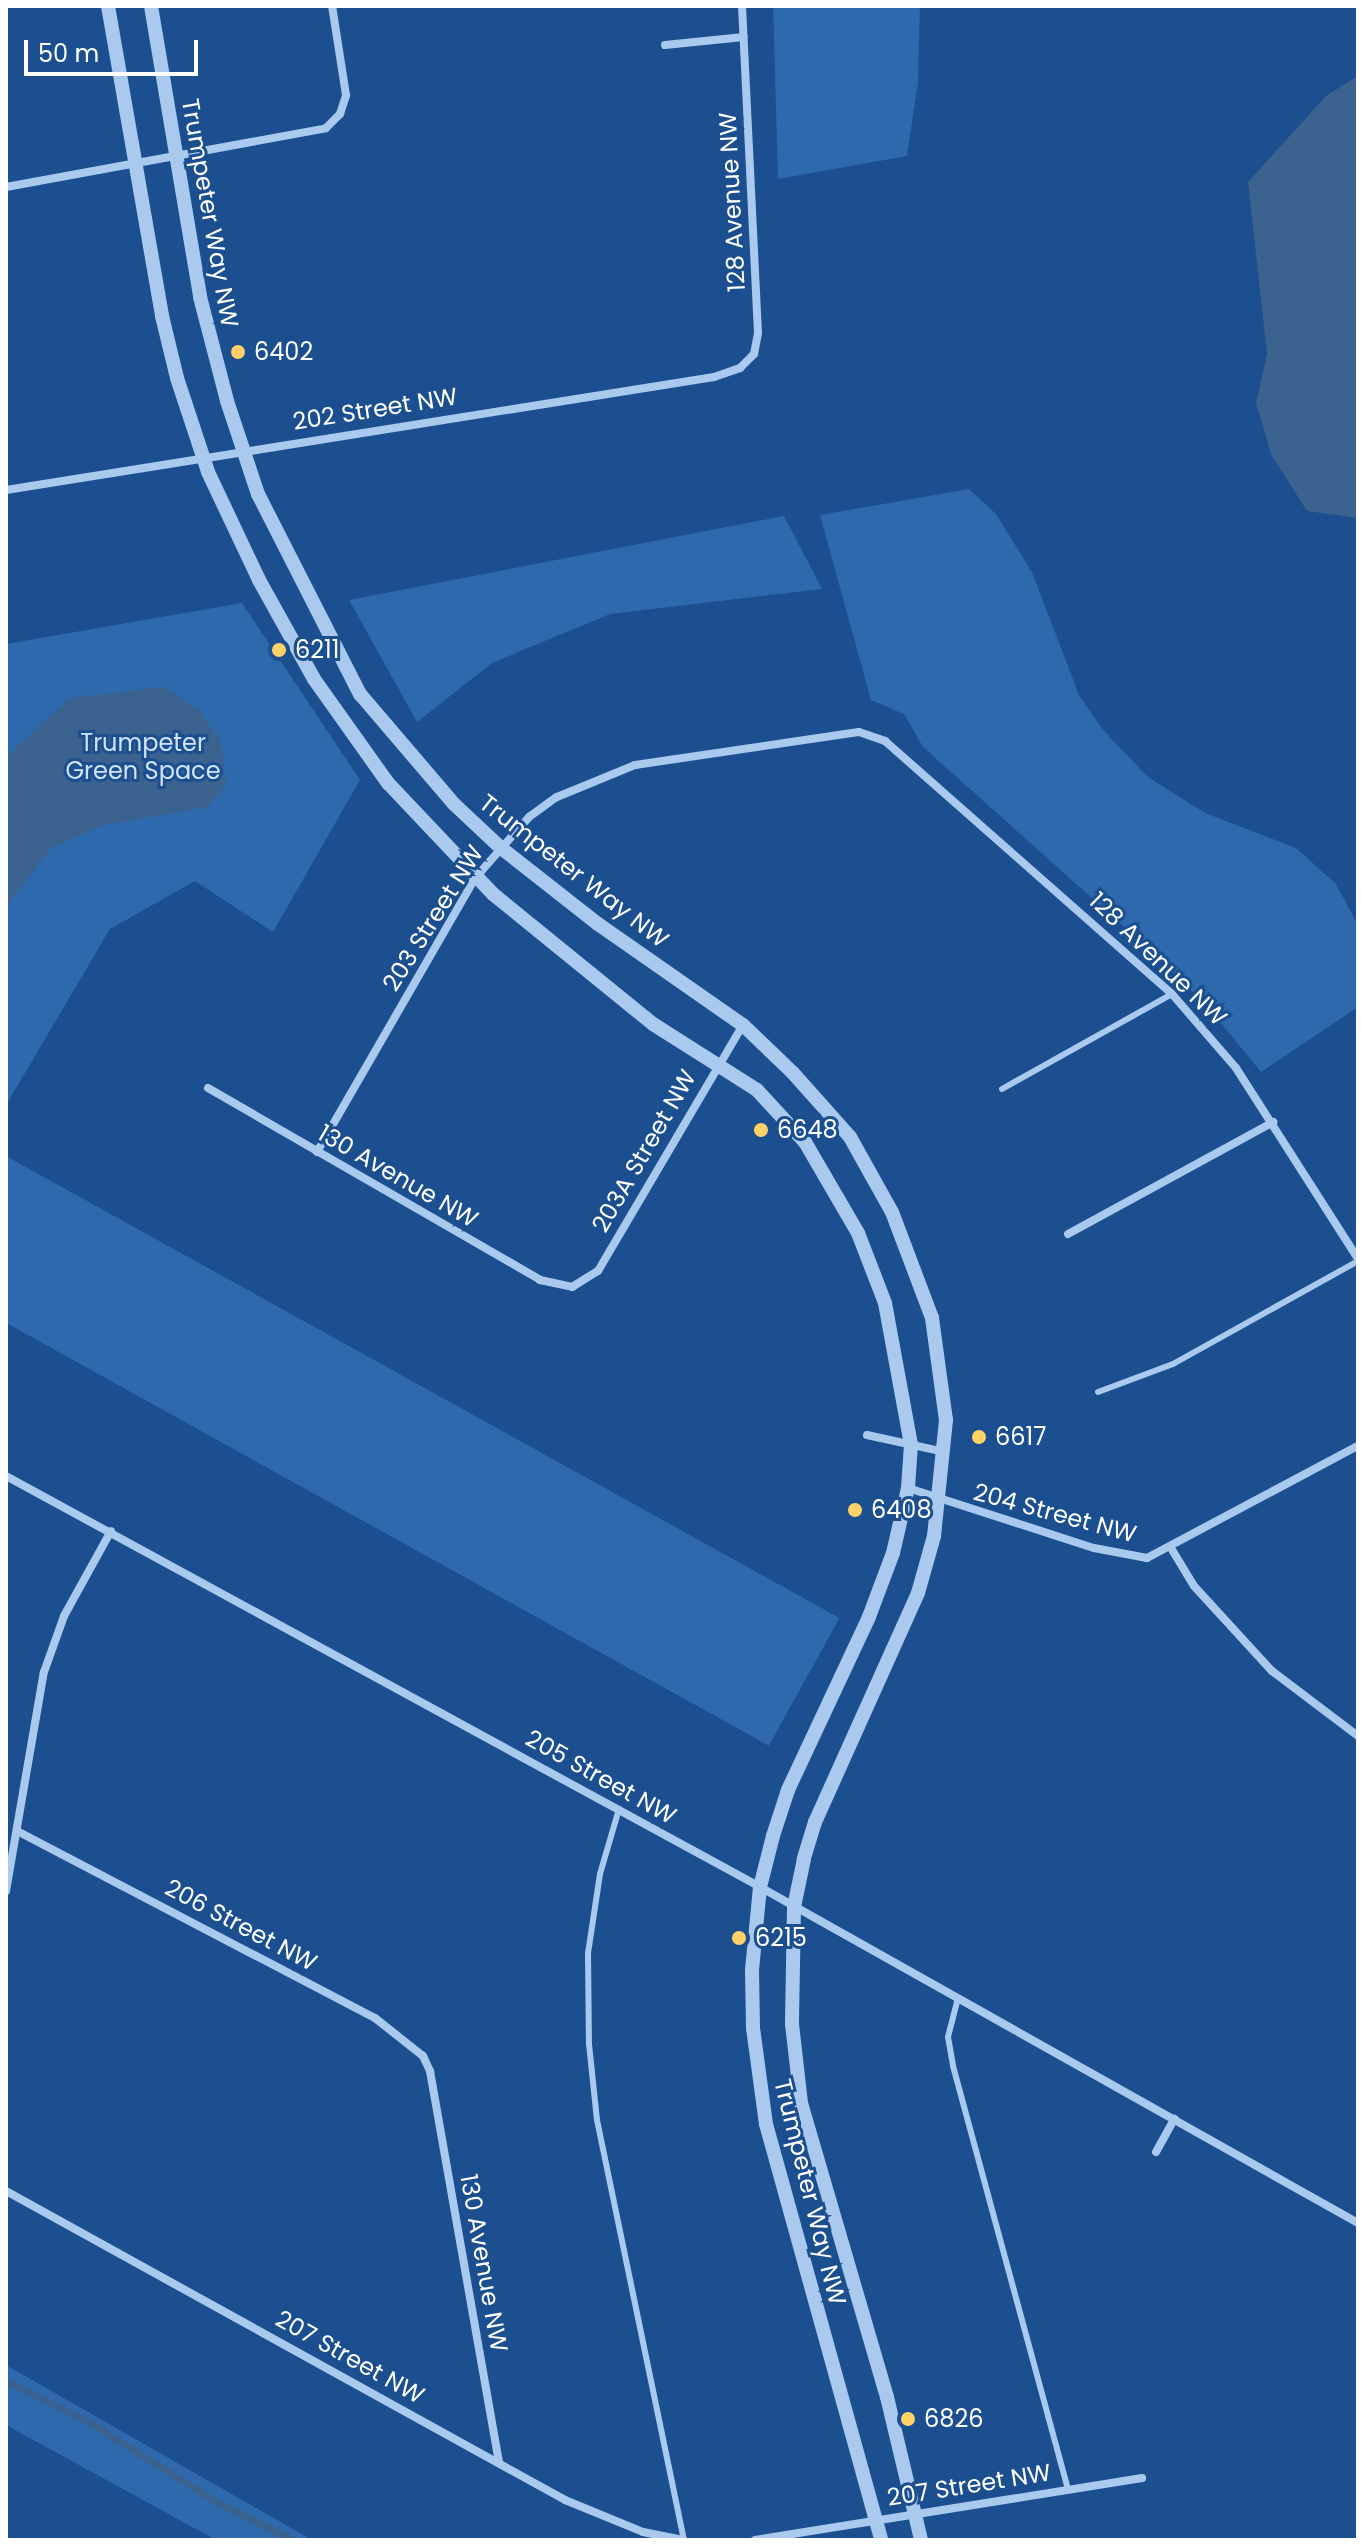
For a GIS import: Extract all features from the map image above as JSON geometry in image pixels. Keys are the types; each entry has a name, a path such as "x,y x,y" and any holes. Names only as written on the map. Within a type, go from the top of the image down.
{"street":[{"name":"Trumpeter Way NW","path":"108,6 162,316 202,456 259,580 335,711 388,783 476,877 653,1024 757,1090 805,1142 858,1233 885,1303 911,1444 908,1488 874,1604 788,1790 760,1887 753,2028 766,2124 881,2540"},
{"name":"Trumpeter Way NW","path":"151,6 200,297 242,450 280,542 360,694 454,804 500,847 598,924 743,1025 850,1137 892,1212 932,1318 946,1420 939,1502 918,1593 815,1822 794,1907 792,2024 801,2103 887,2397 921,2540"},
{"path":"6,187 316,131 340,114 346,95 332,6"},
{"name":"128 Avenue NW","path":"742,6 758,333 747,362"},
{"path":"665,45 744,37"},
{"name":"202 Street NW","path":"6,490 202,456 714,377 747,362"},
{"name":"203 Street NW","path":"317,1152 476,877 500,847 557,797 635,765 844,733 876,735"},
{"name":"128 Avenue NW","path":"876,735 1172,994 1232,1062 1358,1260"},
{"name":"203A Street NW","path":"572,1287 598,1271 716,1064 743,1025"},
{"name":"130 Avenue NW","path":"208,1088 540,1280 572,1287"},
{"path":"1068,1234 1273,1122"},
{"path":"867,1435 945,1453"},
{"name":"204 Street NW","path":"908,1488 939,1502 1126,1555 1147,1558 1171,1548 1358,1446"},
{"name":"205 Street NW","path":"6,1476 619,1809 1358,2223"},
{"path":"6,1891 19,1832 44,1672 64,1616 111,1531"},
{"path":"1171,1548 1194,1586 1272,1671 1358,1736"},
{"name":"206 Street NW","path":"19,1832 384,2023 412,2042 430,2071"},
{"name":"130 Avenue NW","path":"430,2071 499,2462"},
{"path":"1156,2152 1174,2119"},
{"name":"207 Street NW","path":"6,2191 596,2514 643,2532 684,2540"},
{"name":"207 Street NW","path":"755,2540 914,2512 1142,2478"}],"lane":[{"path":"1002,1089 1172,994"},
{"path":"1098,1392 1173,1364 1358,1260"},
{"path":"619,1809 600,1874 588,1953 589,2044 597,2120 684,2540"},
{"path":"958,1998 948,2037 953,2066 1068,2489"}],"green space":[{"path":"773,6 920,6 918,82 907,156 778,179"},
{"path":"969,489 996,514 1032,572 1079,695 1103,730 1148,777 1205,813 1296,848 1336,884 1358,925 1358,1007 1261,1072 1207,1006 1140,941 923,747 904,714 871,700 820,515"},
{"path":"784,516 822,589 610,614 492,663 417,722 349,600"},
{"name":"Trumpeter Green Space","path":"242,603 360,780 273,932 195,881 110,929 6,1105 6,644"},
{"path":"6,1156 840,1618 769,1746 6,1323"},
{"path":"6,2365 312,2540 216,2540 6,2425"}],"shaded area":[{"path":"1358,76 1358,518 1307,511 1271,454 1256,403 1267,354 1248,182 1326,96"},
{"path":"164,687 198,709 221,741 226,784 208,807 103,825 51,848 6,907 6,757 70,698"}],"waterway":[{"path":"6,2381 87,2421 217,2502 294,2540"}],"place":[{"name":"6402","path":"238,352"},
{"name":"6211","path":"279,650"},
{"name":"6648","path":"761,1130"},
{"name":"6617","path":"979,1437"},
{"name":"6408","path":"855,1510"},
{"name":"6215","path":"739,1938"},
{"name":"6826","path":"908,2419"}]}
